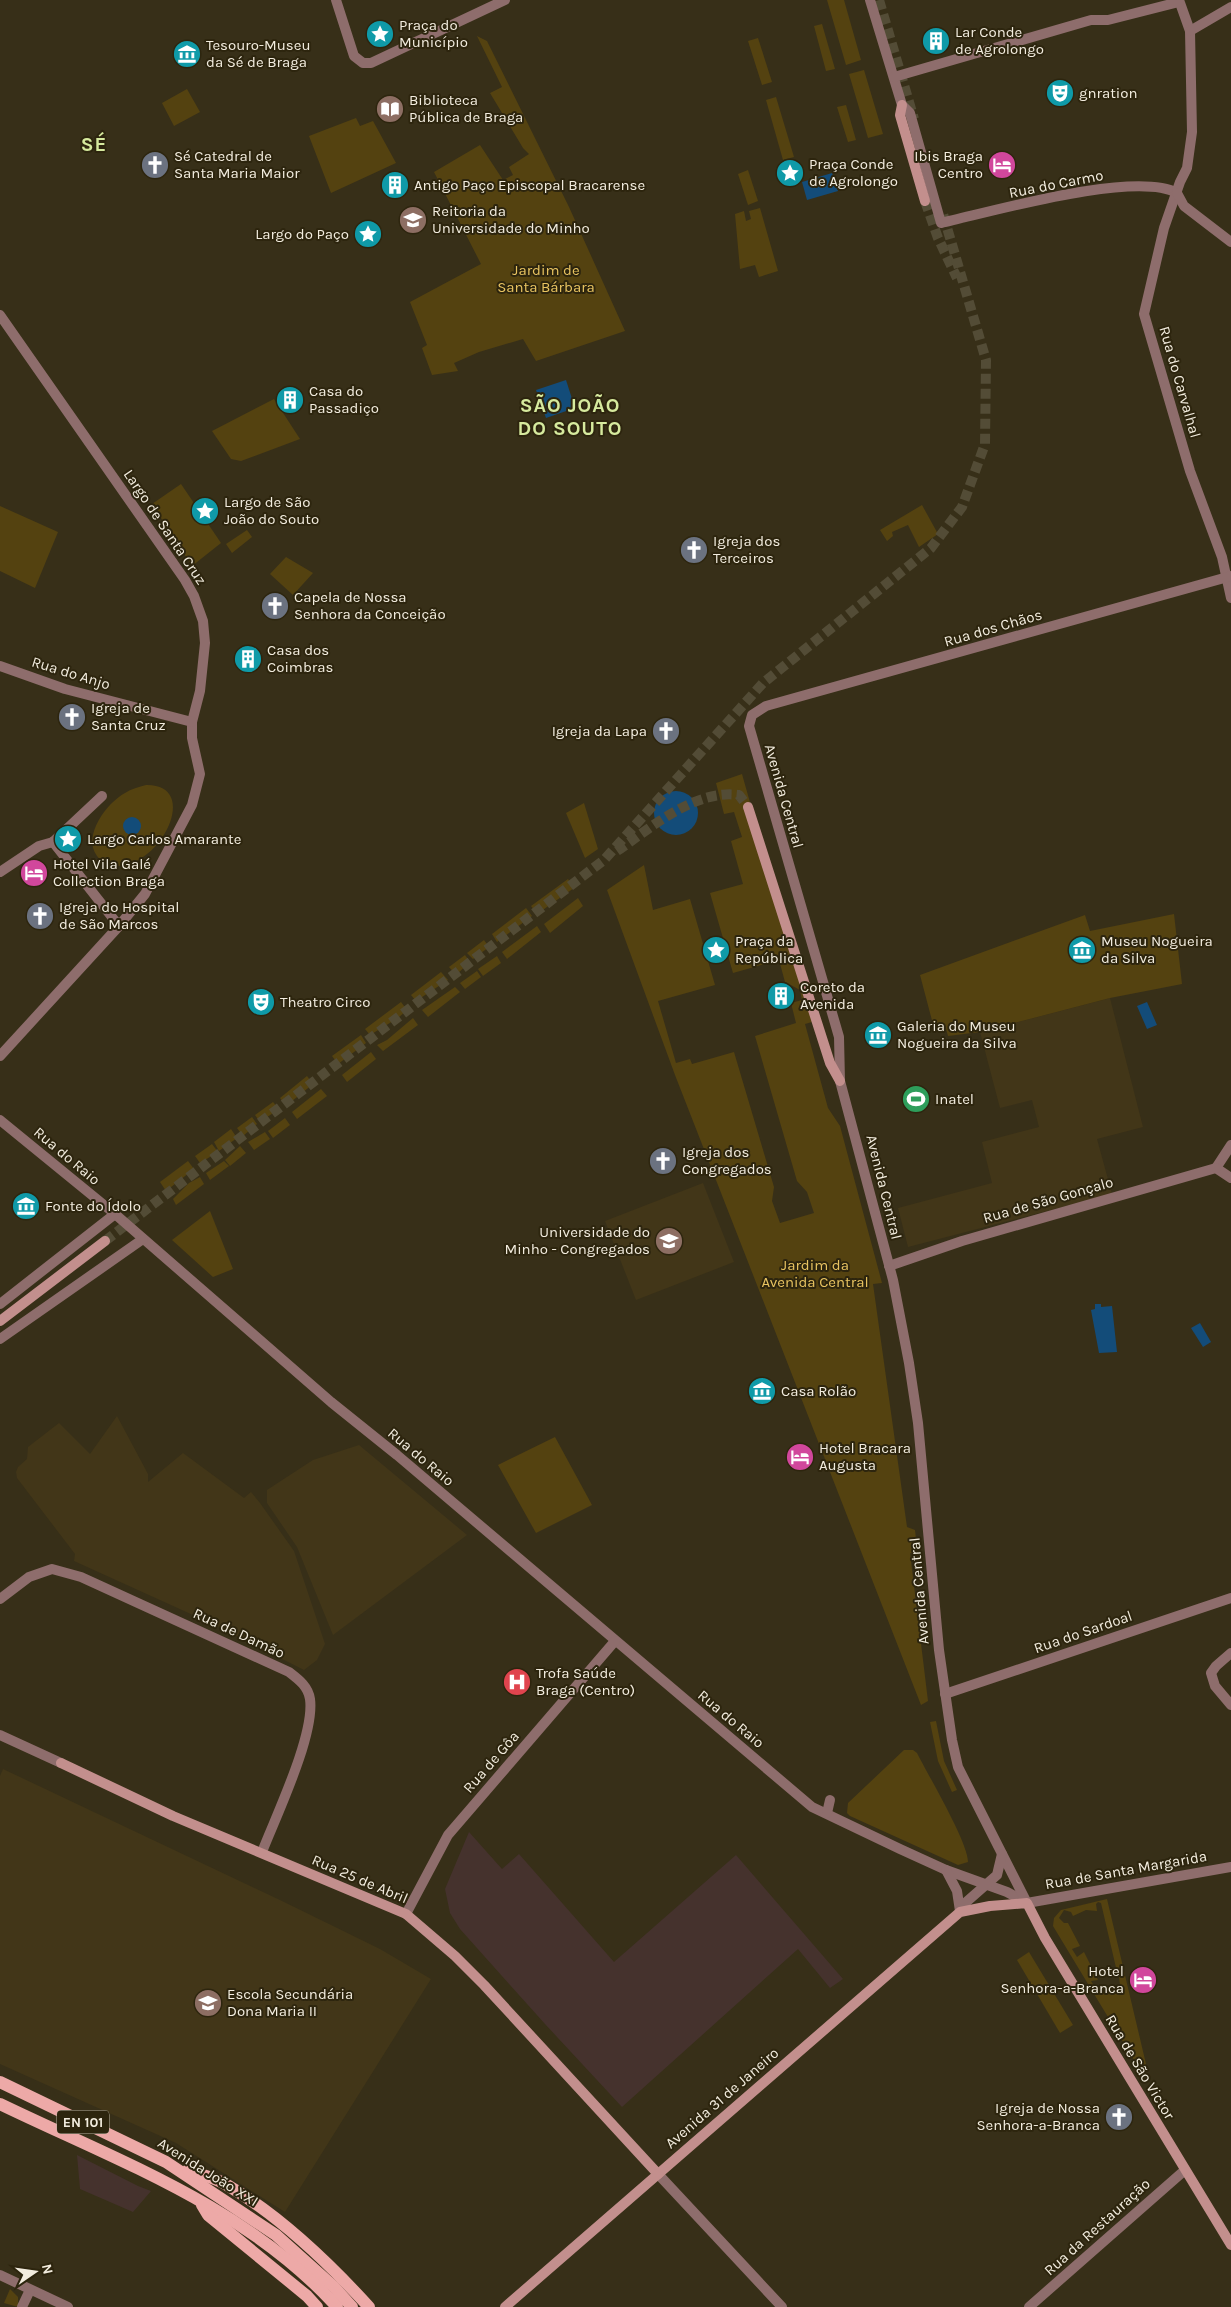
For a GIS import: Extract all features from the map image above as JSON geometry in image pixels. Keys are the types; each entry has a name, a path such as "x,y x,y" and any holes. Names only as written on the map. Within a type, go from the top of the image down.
{"main road":[{"path":"902,105 900,115 925,201"},
{"path":"748,807 830,1063 840,1081"},
{"path":"0,1321 106,1241"},
{"name":"Rua 25 de Abril","path":"60,1763 173,1816 406,1914 455,1956 484,1985 658,2174"},
{"path":"960,1912 1027,1903"},
{"name":"Rua de São Victor","path":"1027,1903 1231,2244"},
{"name":"Avenida 31 de Janeiro","path":"504,2307 960,1912"},
{"name":"Avenida João XXI","path":"0,2082 166,2162 276,2235 334,2287 352,2307"},
{"name":"Avenida João XXI","path":"0,2104 96,2150 163,2179 200,2200 269,2244 337,2307"},
{"path":"166,2162 226,2184 274,2218 344,2278 369,2307"},
{"path":"200,2200 208,2215 307,2296 317,2307"}],"street":[{"path":"336,0 354,56 363,63 371,63 505,0"},
{"path":"870,0 902,105"},
{"path":"894,77 1091,20 1108,20 1179,1"},
{"name":"Rua do Carvalhal","path":"1179,1 1190,31 1192,132 1188,168 1164,228 1144,314 1190,471 1229,576 1231,598"},
{"path":"1190,31 1231,7"},
{"name":"Rua do Carmo","path":"902,105 910,113 942,223 1080,192 1138,185 1168,188 1177,193"},
{"path":"1177,193 1184,206 1231,242"},
{"name":"Largo de Santa Cruz","path":"0,315 185,580 194,596 203,621 204,664 192,722"},
{"name":"Rua dos Chãos","path":"766,706 1229,576"},
{"name":"Rua do Anjo","path":"0,666 65,689 192,722"},
{"name":"Avenida Central","path":"766,706 752,715 750,726 839,1037 840,1081 889,1266 904,1334 918,1424 945,1694 958,1766 1027,1903"},
{"path":"0,1056 119,926 145,894 159,871 197,792 200,774 192,738 192,722"},
{"path":"0,872 38,846 53,842 102,796"},
{"path":"53,842 119,926"},
{"name":"Rua do Raio","path":"0,1120 115,1214 331,1402 397,1455 812,1807 946,1870 1027,1903"},
{"path":"1231,1145 1216,1168 1231,1178"},
{"name":"Rua de São Gonçalo","path":"889,1266 972,1238 1216,1168"},
{"path":"0,1304 115,1214"},
{"path":"0,1339 143,1239"},
{"name":"Rua de Damão","path":"0,1599 29,1577 52,1569 90,1581 289,1672 302,1682 310,1697 307,1736 262,1852"},
{"name":"Rua do Sardoal","path":"945,1694 1231,1598"},
{"name":"Rua de Gôa","path":"406,1914 448,1834 615,1641"},
{"path":"1231,1653 1211,1673 1215,1686 1231,1705"},
{"name":"Rua 25 de Abril","path":"0,1735 60,1763"},
{"path":"827,1813 830,1800"},
{"path":"960,1912 964,1904 997,1875 1002,1854"},
{"name":"Rua de Santa Margarida","path":"1027,1903 1231,1867"},
{"path":"946,1870 957,1891 960,1912"},
{"name":"Rua da Restauração","path":"1029,2307 1185,2170"},
{"path":"658,2174 782,2307"},
{"path":"0,2275 68,2307"},
{"path":"22,2307 30,2290"}],"shaded area":[{"path":"1110,998 1143,1127 1097,1139 1112,1194 908,1247 898,1208 992,1183 982,1142 1039,1127 1032,1100 1000,1108 980,1032"},
{"name":"Universidade do Minho - Congregados","path":"703,1183 734,1262 636,1300 605,1221"},
{"path":"117,1416 148,1474 148,1482 183,1453 244,1498 251,1492 294,1551 325,1644 317,1660 304,1670 215,1625 74,1561 75,1554 17,1478 16,1472 18,1467 27,1459 28,1447 59,1423 90,1454"},
{"path":"359,1445 467,1535 333,1635 297,1547 267,1503 267,1490 313,1460"},
{"name":"Escola Secundária Dona Maria II","path":"3,1769 380,1949 431,1979 285,2212 176,2143 0,2064 0,1776"},
{"path":"469,1832 502,1869 519,1854 614,1962 736,1855 843,1979 830,1988 798,1949 622,2107 460,1929 450,1913 445,1889"},
{"path":"77,2155 151,2191 133,2212 80,2189"}],"green space":[{"path":"827,0 844,0 861,60 846,65"},
{"path":"822,24 835,69 826,71 814,26"},
{"name":"Jardim de Santa Bárbara","path":"477,36 487,41 569,207 625,331 536,361 523,339 479,352 454,363 458,371 432,375 422,348 427,345 410,302 481,264 434,172 480,145 503,180 513,175 509,167 529,154 523,148 490,93 502,87"},
{"path":"758,38 772,82 762,85 748,41"},
{"path":"864,70 883,134 868,138 849,74"},
{"path":"187,89 200,112 174,126 162,103"},
{"path":"776,97 794,157 783,160 766,100"},
{"path":"846,105 856,140 848,142 837,107"},
{"path":"356,118 360,126 373,121 396,163 331,193 309,136"},
{"path":"748,170 758,201 748,205 738,174"},
{"path":"760,208 778,271 759,277 755,265 740,269 735,214 744,211 746,221 751,219 749,211"},
{"path":"274,399 300,439 241,461 231,459 212,431"},
{"path":"181,484 221,543 192,566 152,504"},
{"path":"922,505 938,534 919,547 908,525 892,532 893,536 887,541 880,530"},
{"path":"0,506 58,532 35,588 0,571"},
{"path":"247,530 252,537 232,553 226,544"},
{"path":"286,557 313,573 293,595 270,574"},
{"name":"Jardim da Avenida Central","path":"742,774 812,1022 805,1024 828,1108 840,1126 882,1283 873,1284 907,1527 915,1530 918,1556 910,1553 928,1701 921,1705 675,1075 607,890 644,865 653,910 690,899 715,985 658,1001 676,1063 690,1059 692,1064 734,1052 774,1187 772,1201 780,1223 814,1213 807,1192 797,1181 755,1036 796,1023 791,1003 802,1000 800,990 785,982 779,960 733,973 710,893 743,884 731,841 742,837 734,812 724,814 716,783"},
{"path":"146,785 162,788 171,797 173,810 169,825 160,840 148,853 133,862 117,866 106,863 97,856 93,848 95,829 99,820 118,798 130,790"},
{"path":"584,803 598,849 585,858 566,813"},
{"path":"568,879 574,888 537,914 531,906"},
{"path":"578,898 583,906 550,933 544,924"},
{"path":"526,908 532,916 497,942 492,934"},
{"name":"Museu Nogueira da Silva","path":"1174,914 1182,984 1110,998 980,1032 948,1036 945,1025 934,1028 920,975 1085,915 1090,931"},
{"path":"537,926 541,932 507,959 502,952"},
{"path":"484,940 489,947 473,959 467,953"},
{"path":"465,955 470,962 456,975 449,967"},
{"path":"497,956 501,963 483,976 478,969"},
{"path":"477,971 481,977 465,989 460,983"},
{"path":"441,972 448,980 416,1001 411,995"},
{"path":"455,987 460,992 428,1017 422,1010"},
{"path":"401,1002 407,1010 398,1018 370,1035 365,1029"},
{"path":"413,1018 418,1025 383,1051 377,1045 387,1040"},
{"path":"361,1035 366,1043 338,1064 332,1056"},
{"path":"371,1052 376,1059 347,1082 342,1075"},
{"path":"307,1076 313,1084 286,1106 280,1098"},
{"path":"321,1089 327,1096 297,1119 292,1112"},
{"path":"273,1102 279,1109 260,1122 255,1115"},
{"path":"252,1117 257,1124 243,1136 237,1128"},
{"path":"285,1118 290,1125 273,1138 268,1131"},
{"path":"231,1129 237,1138 219,1151 214,1142"},
{"path":"265,1132 270,1139 254,1150 248,1142"},
{"path":"212,1144 218,1152 200,1163 195,1156"},
{"path":"240,1146 246,1153 230,1166 225,1160"},
{"path":"188,1161 194,1169 166,1191 160,1182"},
{"path":"224,1161 229,1166 210,1180 206,1173"},
{"path":"200,1177 204,1184 176,1205 173,1199 189,1183"},
{"path":"210,1211 233,1269 213,1277 172,1240"},
{"path":"555,1437 592,1505 536,1533 498,1465"},
{"path":"936,1721 944,1761 957,1790 952,1792 938,1761 930,1722"},
{"path":"904,1750 913,1750 917,1753 955,1825 962,1840 968,1862 958,1865 847,1813 848,1803"},
{"path":"1107,1899 1146,2064 1146,2067 1140,2070 1053,1926 1054,1918 1061,1910","holes":["1098,1902 1101,1903 1117,1972 1123,1971 1125,1976 1119,1977 1120,1985 1105,1990 1101,1984 1096,1989 1091,1981 1098,1980 1084,1952 1077,1957 1072,1949 1080,1946 1068,1923 1064,1923 1059,1918 1064,1910 1071,1912 1073,1916 1086,1910 1097,1911 1096,1904"]},
{"path":"1029,1952 1073,2025 1060,2033 1017,1960"},
{"path":"10,2289 18,2297 18,2307 4,2303"}],"water":[{"path":"832,173 838,191 807,200 802,182"},
{"path":"566,380 575,408 546,418 536,390"},
{"path":"676,791 688,795 694,801 698,813 694,825 688,831 676,835 664,831 658,825 654,813 658,801 664,795"},
{"path":"132,817 138,820 141,826 138,832 132,835 126,832 123,826 126,820"},
{"path":"1147,1002 1157,1025 1147,1029 1137,1006"},
{"path":"1095,1304 1101,1304 1101,1307 1112,1306 1117,1352 1099,1353 1091,1310 1095,1309"},
{"path":"1200,1323 1211,1342 1203,1347 1191,1328"}],"tunnel":[{"path":"879,0 914,119"},
{"path":"925,201 938,238 957,278"},
{"path":"105,1241 604,860 763,683 931,548 962,507 985,444 986,360 943,214"},
{"path":"617,851 659,821 690,804 706,798 739,795 748,807"}],"place":[{"name":"Praça do Município","path":"380,34"},
{"name":"Lar Conde de Agrolongo","path":"936,41"},
{"name":"Tesouro-Museu da Sé de Braga","path":"187,54"},
{"name":"gnration","path":"1060,93"},
{"name":"Biblioteca Pública de Braga","path":"390,109"},
{"name":"Sé Catedral de Santa Maria Maior","path":"155,165"},
{"name":"Ibis Braga Centro","path":"1002,165"},
{"name":"Praça Conde de Agrolongo","path":"790,173"},
{"name":"Antigo Paço Episcopal Bracarense","path":"395,185"},
{"name":"Reitoria da Universidade do Minho","path":"413,220"},
{"name":"Largo do Paço","path":"368,234"},
{"name":"Casa do Passadiço","path":"290,400"},
{"name":"Largo de São João do Souto","path":"205,511"},
{"name":"Igreja dos Terceiros","path":"694,550"},
{"name":"Capela de Nossa Senhora da Conceição","path":"275,606"},
{"name":"Casa dos Coimbras","path":"248,659"},
{"name":"Igreja de Santa Cruz","path":"72,717"},
{"name":"Igreja da Lapa","path":"666,731"},
{"name":"Largo Carlos Amarante","path":"68,839"},
{"name":"Hotel Vila Galé Collection Braga","path":"34,873"},
{"name":"Igreja do Hospital de São Marcos","path":"40,916"},
{"name":"Praça da República","path":"716,950"},
{"name":"Museu Nogueira da Silva","path":"1082,950"},
{"name":"Coreto da Avenida","path":"781,996"},
{"name":"Theatro Circo","path":"261,1002"},
{"name":"Galeria do Museu Nogueira da Silva","path":"878,1035"},
{"name":"Inatel","path":"916,1099"},
{"name":"Igreja dos Congregados","path":"663,1161"},
{"name":"Fonte do Ídolo","path":"26,1206"},
{"name":"Universidade do Minho - Congregados","path":"669,1241"},
{"name":"Casa Rolão","path":"762,1391"},
{"name":"Hotel Bracara Augusta","path":"800,1457"},
{"name":"Trofa Saúde Braga (Centro)","path":"517,1682"},
{"name":"Hotel Senhora-a-Branca","path":"1143,1980"},
{"name":"Escola Secundária Dona Maria II","path":"208,2003"},
{"name":"Igreja de Nossa Senhora-a-Branca","path":"1119,2117"}],"district":[{"name":"SÉ","path":"94,144"},
{"name":"SÃO JOÃO DO SOUTO","path":"570,416"}]}
